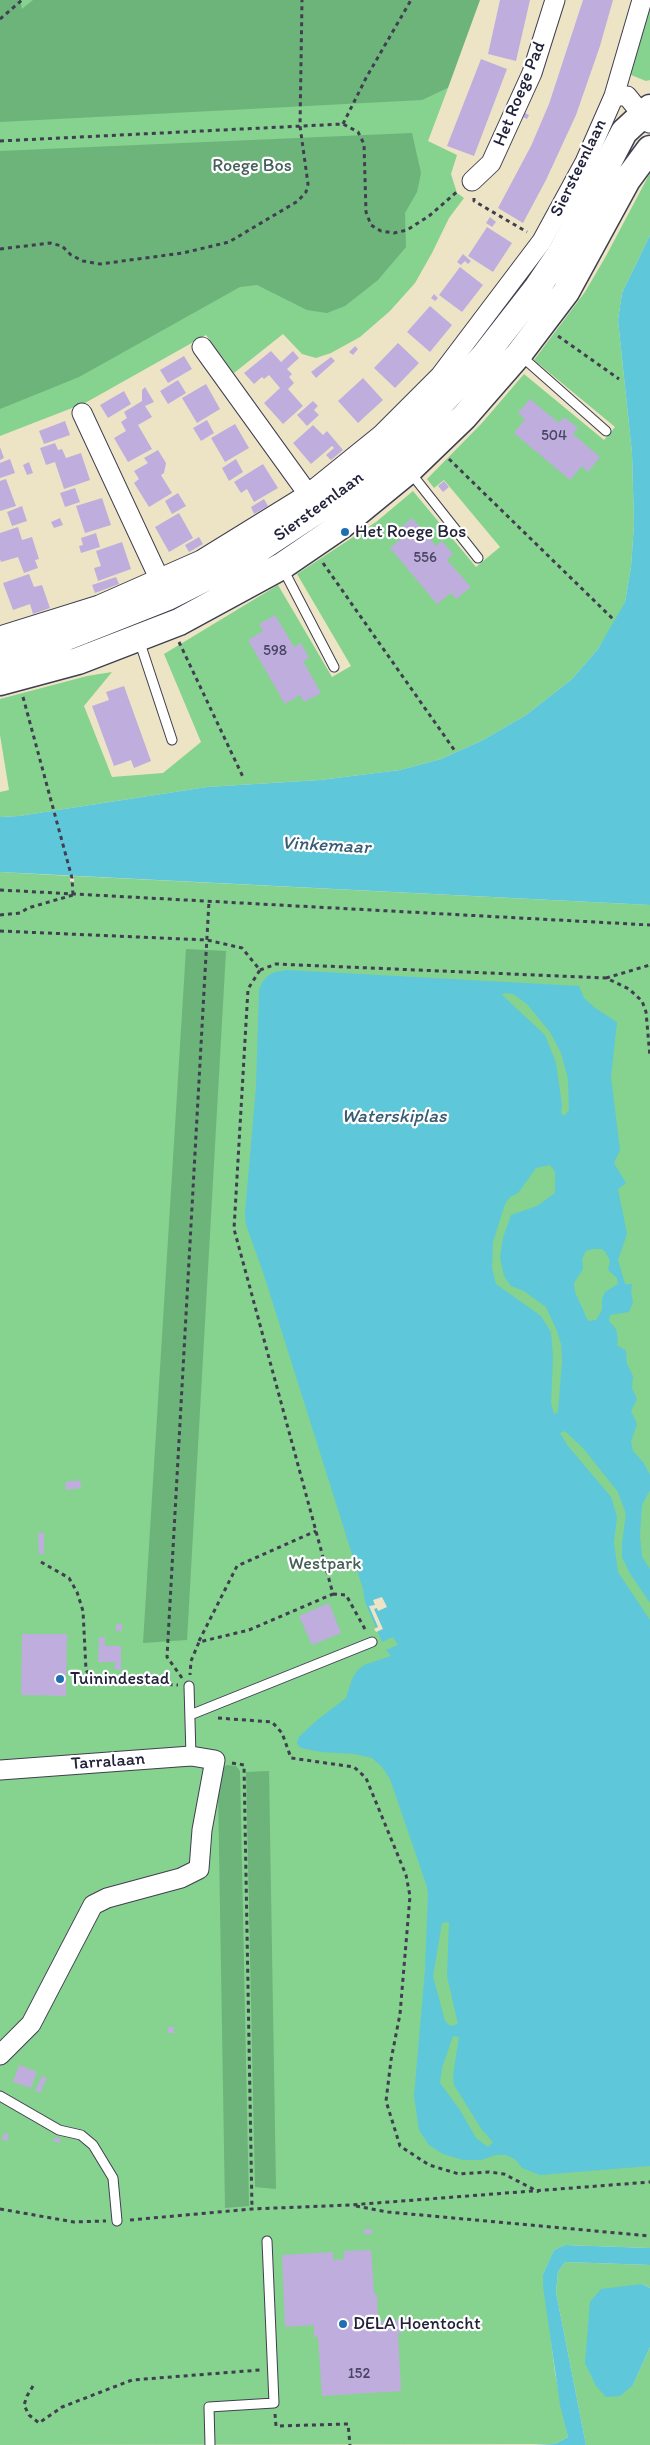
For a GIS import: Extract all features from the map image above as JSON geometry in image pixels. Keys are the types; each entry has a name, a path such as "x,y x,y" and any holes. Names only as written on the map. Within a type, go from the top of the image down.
{"main road":[{"name":"Siersteenlaan","path":"9,679 78,661 138,637 179,632 342,525 408,470 464,417 519,354 566,292 562,252 624,132 647,116"},
{"name":"Siersteenlaan","path":"0,657 67,637 164,589 247,557 327,504 374,467 423,422 484,356 537,288 562,252 627,180 650,149"}],"street":[{"name":"Het Roege Pad","path":"472,181 491,163 532,73 555,0"},
{"name":"Siersteenlaan","path":"0,636 99,605 164,589 308,494 381,435 562,252 585,162 614,96 642,0"},
{"name":"Siersteenlaan","path":"614,96 627,96 647,116"},
{"path":"202,347 308,494"},
{"path":"82,413 164,589 179,632"},
{"name":"Tarralaan","path":"0,1770 191,1756 215,1760"},
{"path":"0,2056 31,2024 93,1905 106,1898 181,1878 199,1869 202,1830 215,1760"}],"lane":[{"path":"519,354 606,431"},
{"path":"408,470 478,558"},
{"name":"Siersteenlaan","path":"282,566 334,667"},
{"path":"138,637 172,740"},
{"path":"190,1715 372,1642"},
{"path":"189,1686 191,1756"},
{"path":"0,2096 60,2130 81,2135 92,2146 113,2178 117,2221"},
{"path":"210,2441 209,2408 274,2404 267,2241"}],"path":[{"path":"0,19 22,0"},
{"path":"0,249 50,243 62,246 71,255 83,261 100,264 183,253 229,242 298,201 306,192 308,184 300,126 302,0"},
{"path":"343,124 366,78 411,0"},
{"path":"0,141 343,124 358,132 364,144 366,212 371,225 381,232 394,233 407,230 430,216 472,181"},
{"path":"472,181 474,201 562,252"},
{"path":"557,335 619,379"},
{"path":"442,453 613,619"},
{"path":"318,556 455,751"},
{"path":"179,632 243,777"},
{"path":"9,679 53,804 72,878 73,895"},
{"path":"0,890 650,925"},
{"path":"0,915 20,913 28,908 73,895"},
{"path":"189,1686 167,1657 209,902"},
{"path":"0,930 207,940 242,948 260,970"},
{"path":"333,1594 234,1229 248,989 260,970 276,964 606,978 650,965"},
{"path":"606,978 629,989 642,1001 646,1012 650,1057"},
{"path":"189,1686 191,1661 237,1566 316,1531"},
{"path":"41,1562 69,1578 77,1592 83,1611 86,1670 93,1681 189,1686"},
{"path":"199,1642 249,1630 333,1594 346,1595 372,1642"},
{"path":"190,1715 246,1722 272,1722 282,1733 290,1758 354,1767 366,1778 406,1875 410,1896 400,2014 391,2060 386,2101 400,2146 429,2165 460,2174 489,2172 504,2174 539,2192"},
{"path":"215,1760 244,1765 252,2209"},
{"path":"0,2209 74,2222 117,2221 252,2209 350,2205 650,2182"},
{"path":"350,2205 388,2212 650,2236"},
{"path":"33,2386 26,2396 24,2405 29,2415 40,2423 62,2407 132,2380 273,2369"},
{"path":"274,2404 276,2426 348,2424 350,2445"}],"green space":[{"name":"Roege Bos","path":"0,0 459,0 432,95 448,88 428,141 457,155 451,174 457,193 464,198 449,218 415,283 390,311 360,337 331,353 316,358 302,354 283,334 234,373 206,335 85,403 0,436"},
{"path":"0,0 20,0 22,9 33,0 480,0 448,88 422,100 0,122"},
{"path":"650,0 650,80 646,81 631,75 632,59"},
{"path":"412,133 421,173 417,192 405,213 406,247 378,280 345,306 327,313 307,310 257,285 240,287 79,377 0,409 0,151"},
{"path":"650,173 650,235 622,293 618,320 632,453 634,524 631,567 625,602 614,623 598,649 572,679 526,715 483,740 441,759 400,770 320,780 207,787 19,816 0,817 0,792 9,790 0,735 0,699 87,676 112,672 84,706 112,777 163,773 201,742 164,654 278,585 332,677 351,666 297,574 376,522 413,491 476,567 500,547 444,480 434,488 427,479 482,423 524,374 604,440 615,427 534,360 585,292"},
{"name":"Westpark","path":"0,872 70,876 70,881 74,882 74,876 650,905 650,2248 565,2245 554,2250 543,2274 555,2373 568,2437 555,2444 0,2445"},
{"path":"186,949 226,951 187,1640 143,1643"},
{"path":"227,1765 236,1766 240,1771 249,2206 225,2208 218,1788 220,1769"},
{"path":"269,1771 276,2189 255,2187 246,1772"},
{"path":"565,2262 650,2265 650,2288 642,2284 633,2385 650,2347 650,2445 586,2445 556,2292 558,2272"}],"water":[{"name":"Vinkemaar","path":"650,235 650,905 0,872 0,817 19,816 207,787 320,780 400,770 441,759 483,740 526,715 572,679 598,649 625,602 631,567 634,524 632,453 618,320 622,293"},
{"name":"Waterskiplas","path":"287,970 579,986 584,998 595,1008 617,1022 611,1077 620,1150 614,1163 626,1183 618,1189 627,1234 618,1260 625,1284 632,1284 633,1302 629,1312 610,1315 609,1321 616,1329 617,1345 626,1351 627,1364 633,1376 632,1388 637,1399 631,1411 637,1424 631,1442 633,1451 643,1462 650,1475 650,1490 642,1505 640,1535 642,1557 650,1569 650,1603 629,1572 622,1557 626,1514 618,1492 583,1448 565,1431 560,1433 568,1446 611,1497 617,1517 614,1542 618,1572 650,1620 650,2166 540,2175 522,2168 516,2160 506,2155 496,2155 481,2160 463,2160 443,2154 429,2145 419,2130 414,2096 425,1970 428,1893 426,1884 390,1779 382,1767 372,1758 354,1754 321,1752 301,1748 297,1744 298,1738 316,1721 346,1698 352,1679 357,1671 364,1665 391,1656 386,1650 398,1645 393,1637 382,1642 365,1602 363,1589 263,1272 246,1225 245,1213 256,1087 259,989 263,981 275,972","holes":["505,993 513,994 527,1004 550,1032 561,1053 568,1079 569,1110 564,1116 561,1113 562,1105 556,1063 545,1035 502,995","550,1165 555,1172 555,1193 537,1206 511,1215 503,1238 500,1257 504,1276 511,1286 524,1291 546,1307 557,1331 561,1344 562,1361 558,1412 554,1414 551,1403 553,1357 551,1332 541,1316 496,1284 492,1268 493,1242 505,1204 510,1197 518,1193 536,1168","602,1249 606,1253 610,1261 608,1270 617,1278 618,1284 605,1292 602,1299 602,1310 596,1320 588,1321 575,1292 574,1283 583,1269 582,1259 586,1251","449,1922 447,1976 458,2024 450,2026 445,2021 433,1976 442,1923","453,2036 459,2037 453,2075 454,2085 482,2130 493,2142 488,2147 476,2138 460,2110 440,2083 442,2068"]},
{"path":"565,2245 650,2248 650,2265 565,2262 558,2272 556,2292 586,2445 533,2445 555,2444 568,2437 560,2405 543,2286 543,2274 554,2250"},
{"path":"642,2284 650,2288 650,2347 633,2385 620,2396 606,2397 596,2386 585,2363 590,2302 601,2289"}],"pier":[{"path":"382,1597 387,1607 378,1611 377,1608 374,1609 383,1629 376,1632 374,1629 378,1627 369,1606 375,1605 373,1600"}],"building":[{"path":"500,0 530,0 516,61 488,54"},
{"path":"583,0 613,0 600,46 576,115 546,180 523,223 498,208 531,146 549,104"},
{"path":"481,59 507,69 474,156 447,146"},
{"path":"525,113 529,115 527,119 523,117"},
{"path":"490,217 496,222 492,227 486,223"},
{"path":"487,227 512,243 493,272 468,256"},
{"path":"463,254 471,261 468,264 465,261 461,265 457,262"},
{"path":"460,267 483,285 462,312 439,295"},
{"path":"434,294 438,298 435,301 431,298"},
{"path":"430,306 452,325 430,352 407,332"},
{"path":"398,343 419,363 395,388 374,368"},
{"path":"355,346 358,349 353,355 349,352"},
{"path":"271,351 281,362 293,351 299,358 287,369 292,374 289,377 294,383 288,389 303,406 283,424 264,403 280,388 269,375 264,379 262,377 254,384 244,373"},
{"path":"184,356 192,369 168,383 160,370"},
{"path":"331,357 335,361 316,378 311,372"},
{"path":"363,378 383,400 358,423 338,401"},
{"path":"178,380 186,393 168,404 160,391"},
{"path":"206,384 220,409 197,423 182,398"},
{"path":"145,387 154,402 145,406 152,417 138,425 152,449 128,462 114,438 126,431 121,422 127,418 124,412 142,401 142,390"},
{"path":"124,391 131,404 108,418 100,405"},
{"path":"530,399 559,423 564,417 578,428 573,434 600,457 588,472 582,466 570,480 514,433 525,419 518,413"},
{"path":"313,401 318,406 314,410 319,415 307,426 297,415"},
{"path":"207,420 214,433 201,441 193,428"},
{"path":"65,421 70,435 44,444 39,431"},
{"path":"235,424 249,448 225,462 211,438"},
{"path":"313,425 323,435 327,431 343,450 331,460 326,455 334,448 332,446 311,464 293,443"},
{"path":"55,443 58,450 62,449 66,458 81,453 90,480 64,489 55,462 46,465 40,448"},
{"path":"0,447 4,458 0,460"},
{"path":"158,450 166,463 164,473 161,475 172,493 149,507 134,483 139,479 134,471 148,463 144,458"},
{"path":"10,459 15,473 0,478 0,463"},
{"path":"236,459 243,472 229,481 222,468"},
{"path":"29,462 33,473 27,475 23,465"},
{"path":"263,464 278,488 254,502 247,489 241,493 234,482"},
{"path":"6,479 16,506 0,511 0,481"},
{"path":"444,481 449,487 443,492 438,486"},
{"path":"75,488 80,502 65,507 60,493"},
{"path":"178,493 186,506 172,514 165,501"},
{"path":"102,498 111,525 85,533 76,506"},
{"path":"264,499 268,506 254,514 251,507"},
{"path":"22,506 27,521 12,526 7,512"},
{"path":"179,513 193,538 169,552 155,527"},
{"path":"60,518 63,525 54,528 51,522"},
{"path":"412,518 436,546 442,541 453,554 447,560 471,587 456,599 451,593 437,604 390,548 404,536 398,530"},
{"path":"18,527 22,540 32,537 39,559 35,560 38,568 24,573 18,557 1,562 0,559 0,533"},
{"path":"96,533 100,547 81,553 79,546 83,545 81,538"},
{"path":"199,537 203,544 189,552 185,545"},
{"path":"122,542 131,569 98,581 94,568 101,566 96,551"},
{"path":"29,574 34,587 42,585 50,608 33,614 30,604 13,610 3,583"},
{"path":"116,577 119,584 95,593 92,585"},
{"path":"275,615 294,647 301,643 309,658 303,661 321,693 304,702 300,695 285,704 248,640 263,631 259,624"},
{"path":"124,686 151,761 134,768 131,760 114,766 92,706 109,700 106,692"},
{"path":"80,1480 81,1488 66,1490 65,1482"},
{"path":"38,1533 44,1533 44,1554 39,1554"},
{"path":"329,1603 341,1633 312,1645 299,1616"},
{"path":"116,1624 122,1624 122,1631 116,1631"},
{"path":"22,1634 67,1634 66,1696 21,1695"},
{"path":"99,1637 105,1637 105,1646 121,1646 121,1670 115,1670 115,1662 98,1662"},
{"path":"168,2027 174,2027 174,2033 168,2033"},
{"path":"19,2065 37,2072 31,2088 13,2082"},
{"path":"42,2076 47,2078 40,2093 35,2091"},
{"path":"4,2133 9,2134 7,2141 2,2140"},
{"path":"55,2137 61,2139 59,2143 53,2141"},
{"path":"364,2229 372,2229 372,2234 364,2234"},
{"name":"DELA Hoentocht","path":"371,2250 374,2294 377,2294 378,2322 401,2320 402,2333 398,2333 401,2391 322,2396 318,2337 314,2337 314,2325 285,2327 282,2255 333,2252 333,2260 344,2259 344,2251"}],"place":[{"name":"Het Roege Bos","path":"345,532"},
{"name":"Tuinindestad","path":"60,1679"},
{"name":"DELA Hoentocht","path":"343,2324"}]}
